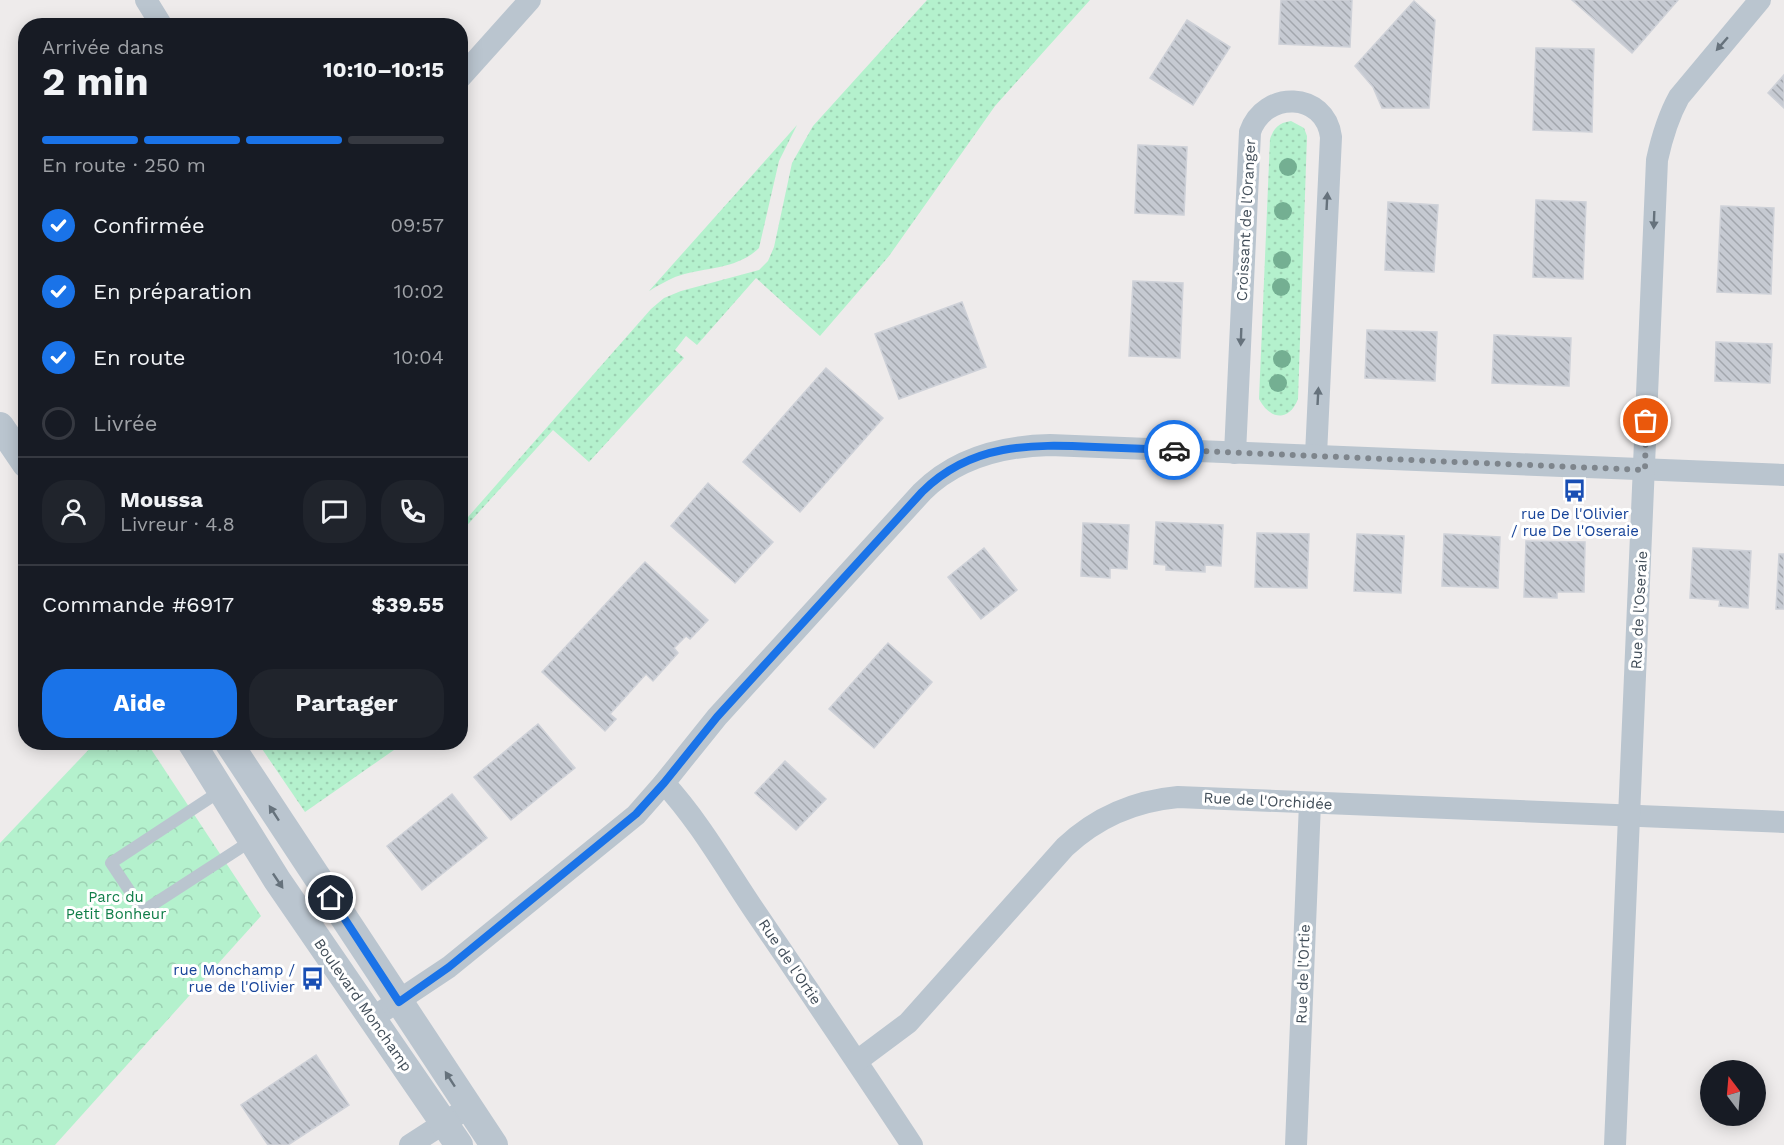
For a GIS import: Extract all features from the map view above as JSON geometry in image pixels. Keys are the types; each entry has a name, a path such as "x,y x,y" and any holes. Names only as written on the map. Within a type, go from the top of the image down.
{"street":[{"path":"146,0 157,18"},
{"path":"468,69 530,0"},
{"name":"Rue de l'Oseraie","path":"1615,1145 1656,183 1661,138 1669,114 1679,97 1752,3"},
{"name":"Croissant de l'Oranger","path":"1235,453 1250,132 1260,113 1290,101 1311,106 1321,114 1329,126 1330,137 1316,455"},
{"path":"0,426 18,452"},
{"path":"372,1019 449,967 636,814 717,717 918,497 931,484 957,466 1007,449 1028,445 1050,445 1784,476"},
{"name":"Boulevard Monchamp","path":"197,750 251,841 452,1134"},
{"name":"Boulevard Monchamp","path":"233,750 494,1145"},
{"name":"Rue de l'Ortie","path":"664,783 690,816 912,1145"},
{"name":"Rue de l'Orchidée","path":"857,1061 908,1023 1080,833 1106,817 1136,804 1178,797 1784,822"},
{"name":"Rue de l'Ortie","path":"1296,1145 1311,803"},
{"path":"410,1145 452,1134 469,1107"}],"lane":[{"path":"222,790 111,863 142,911 251,841"}],"green space":[{"path":"927,0 1090,0 995,106 889,256 820,336 756,278 697,345 686,336 675,350 684,358 589,462 553,430 468,524 468,517 651,309 664,298 681,291 759,270 768,261 774,247 792,163 813,126"},
{"path":"1291,121 1304,128 1307,136 1298,399 1290,412 1279,416 1268,411 1259,399 1270,139 1277,127"},
{"path":"797,125 779,161 759,248 741,260 675,277 649,291"},
{"name":"Parc du Petit Bonheur","path":"88,750 152,750 261,916 55,1145 0,1145 0,843"},
{"path":"263,750 394,750 305,812"}],"building":[{"path":"1281,0 1352,0 1350,47 1279,44"},
{"path":"1572,0 1678,0 1632,53"},
{"path":"1414,1 1435,20 1429,108 1382,108 1373,87 1355,66"},
{"path":"1187,20 1230,47 1193,105 1150,78"},
{"path":"1536,48 1594,49 1592,132 1533,130"},
{"path":"1784,75 1784,108 1768,93"},
{"path":"1138,145 1187,147 1184,215 1135,213"},
{"path":"1536,200 1586,202 1583,279 1533,277"},
{"path":"1388,202 1438,205 1434,272 1385,270"},
{"path":"1721,206 1774,208 1771,294 1717,292"},
{"path":"1133,281 1183,283 1180,358 1129,356"},
{"path":"962,302 986,367 899,399 875,334"},
{"path":"1367,330 1437,332 1435,381 1365,378"},
{"path":"1494,335 1571,338 1569,386 1492,383"},
{"path":"1716,342 1772,344 1770,383 1715,381"},
{"path":"826,368 883,418 800,512 743,462"},
{"path":"708,483 773,542 735,583 671,526"},
{"path":"1156,522 1223,525 1221,566 1205,565 1205,572 1166,570 1166,565 1154,564"},
{"path":"1083,523 1129,525 1127,569 1110,568 1110,578 1081,576"},
{"path":"1257,533 1309,534 1307,588 1255,587"},
{"path":"1357,534 1404,536 1401,593 1354,591"},
{"path":"1444,534 1500,537 1498,588 1442,586"},
{"path":"1526,541 1585,542 1584,592 1557,592 1557,598 1524,597"},
{"path":"984,548 1017,590 981,619 948,577"},
{"path":"1693,548 1751,551 1748,608 1719,606 1720,600 1690,598"},
{"path":"1779,554 1784,554 1784,609 1776,609"},
{"path":"645,562 708,620 690,639 686,636 674,648 678,653 653,681 646,674 610,714 616,719 605,731 542,672"},
{"path":"888,643 932,682 874,748 829,709"},
{"path":"538,724 575,768 511,820 474,777"},
{"path":"785,761 826,799 796,830 755,793"},
{"path":"452,794 487,838 422,890 387,846"},
{"path":"316,1055 349,1105 288,1145 268,1145 241,1105"}],"way so far":[{"path":"1174,450 1645,470 1646,421"}],"place":[{"name":"rue De l'Olivier / rue De l'Oseraie","path":"1575,490"},
{"name":"rue Monchamp / rue de l'Olivier","path":"313,979"}],"route":[{"path":"331,898 399,1002 449,967 625,825 664,783 717,717 922,492 944,474 980,456 1028,445 1174,450"}]}
